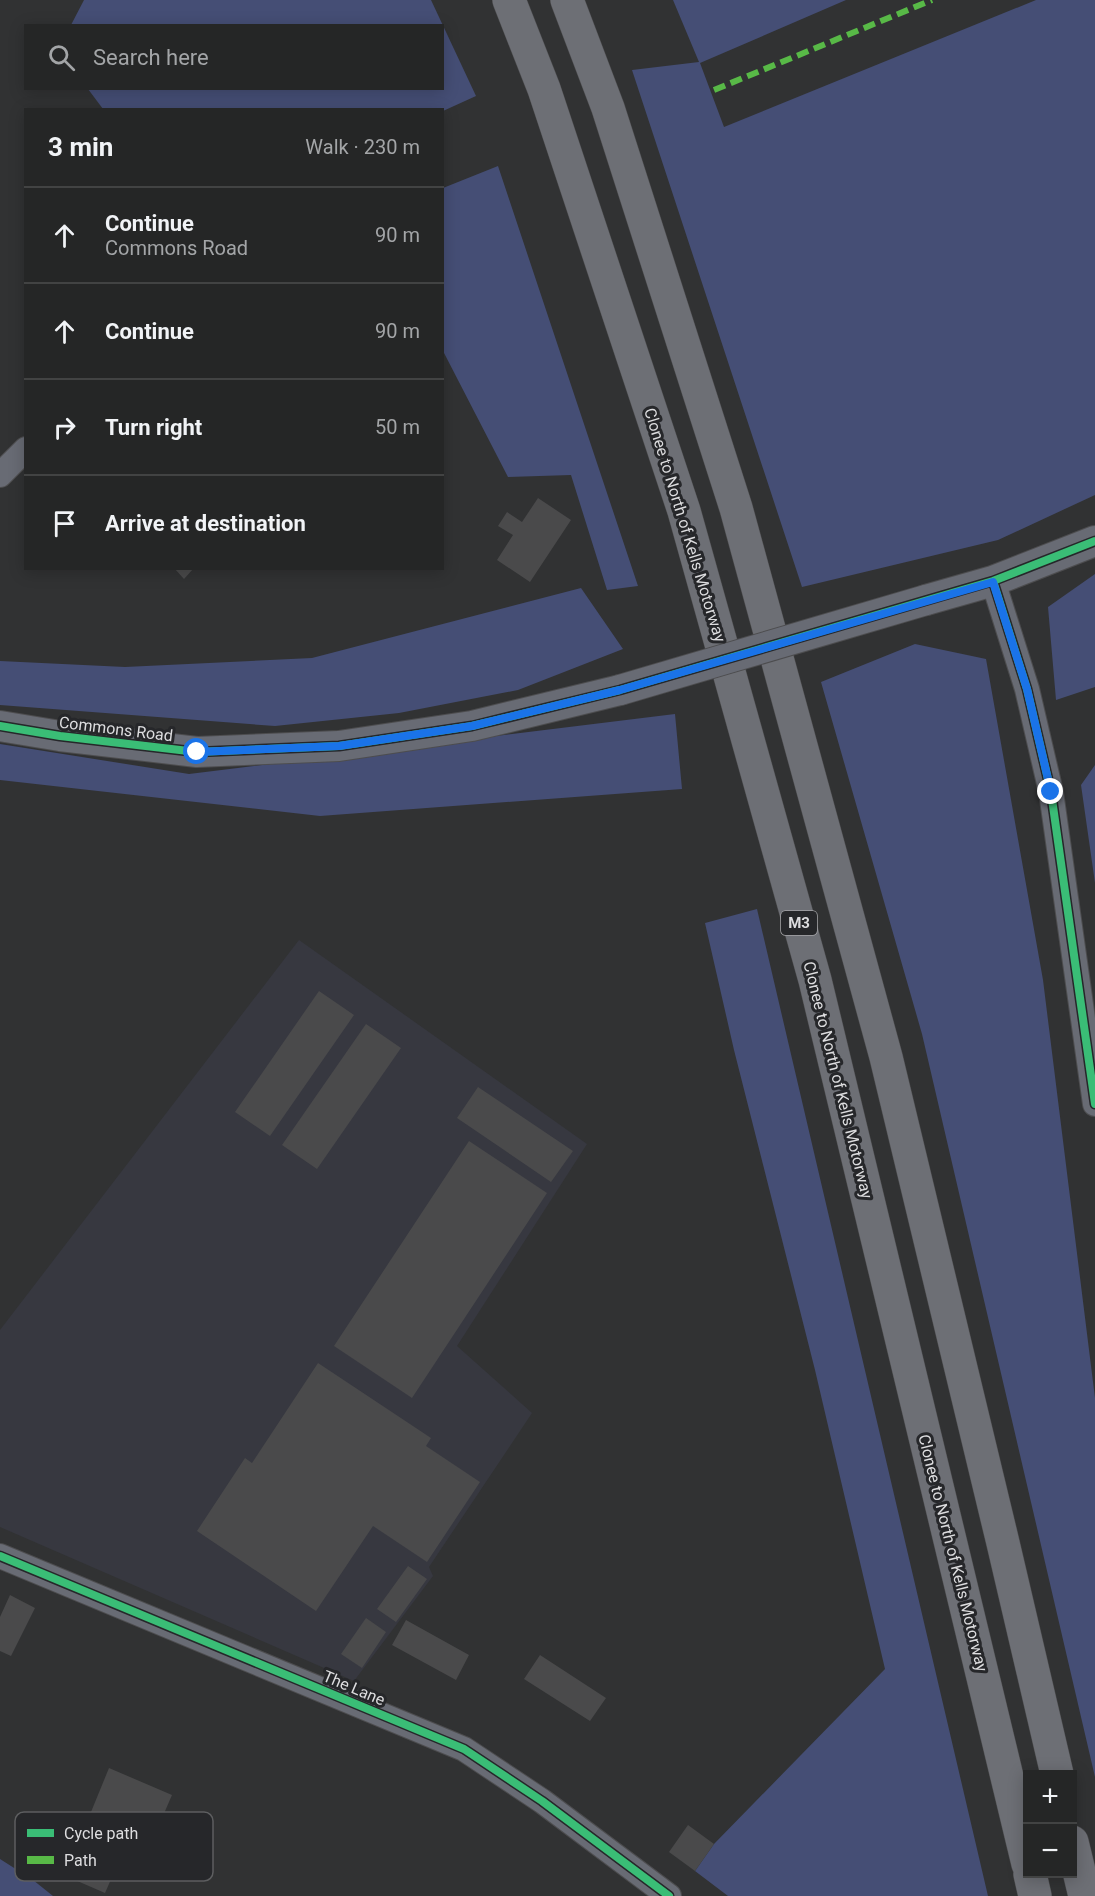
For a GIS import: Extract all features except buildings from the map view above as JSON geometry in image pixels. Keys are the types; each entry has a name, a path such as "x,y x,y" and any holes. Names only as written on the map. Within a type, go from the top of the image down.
{"highway":[{"name":"Clonee to North of Kells Motorway","path":"509,0 544,88 684,511 808,957 1023,1843"},
{"path":"567,0 608,108 739,519 886,1057 1056,1770"},
{"path":"1077,1863 1085,1896"},
{"path":"1031,1878 1035,1896"}],"street":[{"path":"0,475 24,451"},
{"name":"Commons Road","path":"0,726 60,736 197,752 339,746 472,726 620,690 993,582 1095,541"},
{"path":"993,582 1027,689 1051,792 1095,1104"},
{"name":"The Lane","path":"0,1556 464,1749 542,1800 669,1896"}],"shaded area":[{"path":"84,0 431,0 442,24 72,24"},
{"path":"673,0 846,0 700,63 724,127 1036,0 1095,0 1095,495 998,540 802,587 632,70 699,62"},
{"path":"444,28 476,96 444,111 444,108 102,108 89,90 444,90"},
{"path":"498,166 638,586 607,590 571,475 508,477 444,353 444,188"},
{"path":"1095,574 1095,687 1056,700 1048,607"},
{"path":"581,588 623,649 518,690 399,713 275,726 0,705 0,661 125,667 312,658"},
{"path":"915,644 986,659 1043,980 1095,1398 1095,1777 922,1034 821,682"},
{"path":"675,714 682,789 320,816 0,780 0,744 189,774"},
{"path":"1095,765 1095,883 1081,785"},
{"path":"757,909 988,1896 728,1896 695,1871 714,1844 885,1669 815,1370 734,1050 705,923"},
{"path":"299,940 587,1144 457,1346 532,1413 429,1567 433,1576 354,1681 0,1527 0,1330"},
{"path":"0,1859 15,1869 15,1881 34,1881 53,1896 0,1896"}],"marked path":[{"path":"714,90 932,0"}],"cycle path":[{"path":"0,726 60,736 197,752 339,746 472,726 620,690 993,581 1095,541"},
{"path":"993,581 1027,689 1051,792 1095,1104"},
{"path":"0,1556 464,1749 542,1801 669,1896"}],"route":[{"path":"197,752 339,746 472,726 620,690 993,582 1027,689 1051,792"}]}
